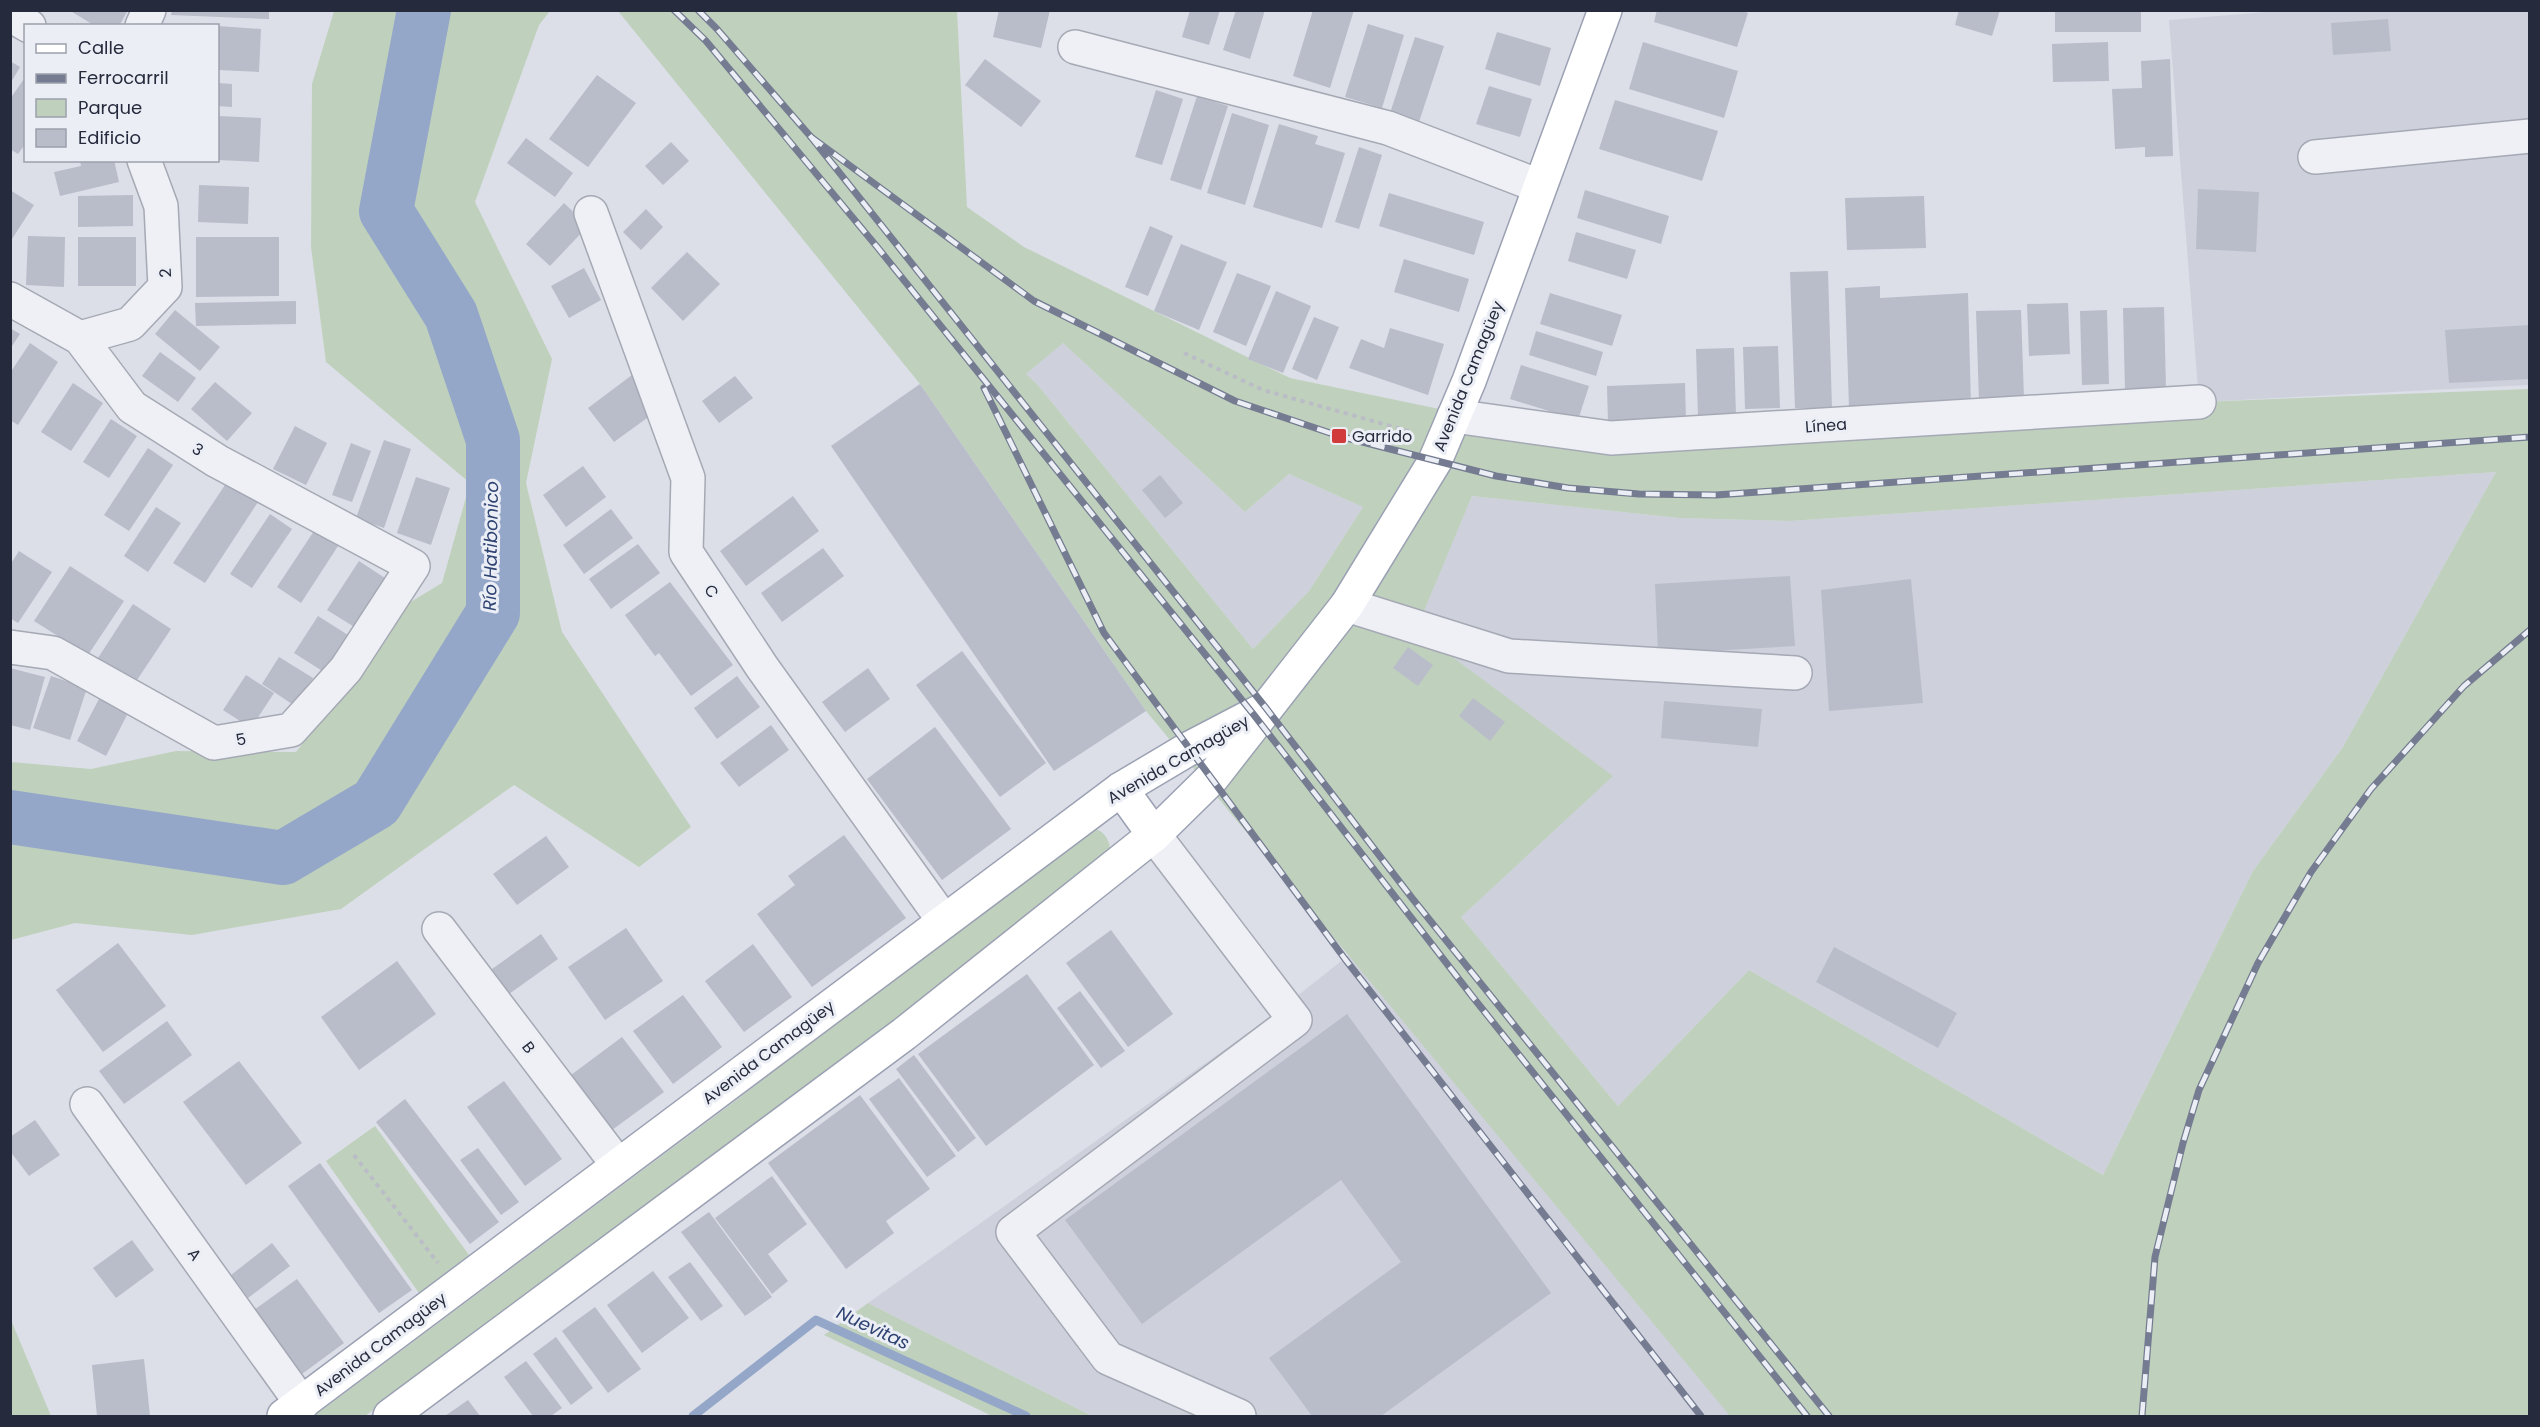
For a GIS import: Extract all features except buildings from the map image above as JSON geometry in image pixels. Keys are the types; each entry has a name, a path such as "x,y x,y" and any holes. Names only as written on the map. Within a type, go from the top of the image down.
{"main road":[{"name":"Avenida Camagüey","path":"390,1416 904,1034 1154,835 1212,778 1347,605 1435,461 1469,381 1605,10"},
{"name":"Avenida Camagüey","path":"293,1410 1121,789 1190,748 1266,708"},
{"path":"1121,789 1154,835"}],"street":[{"path":"143,24 149,10"},
{"path":"10,15 25,24"},
{"path":"1075,47 1388,128 1539,186"},
{"path":"2315,157 2529,136"},
{"name":"2","path":"80,338 130,324 165,287 161,206 145,162"},
{"name":"C","path":"591,213 688,478 686,552 762,667 944,921"},
{"name":"3","path":"10,299 80,338 132,406 217,461 412,566"},
{"name":"Línea","path":"1454,416 1611,438 2199,402"},
{"name":"5","path":"10,647 53,653 214,743 291,730 346,669 412,566"},
{"path":"1347,605 1509,656 1795,673"},
{"path":"1154,835 1294,1020 1013,1232 1108,1358 1239,1416"},
{"name":"B","path":"440,929 618,1165"},
{"name":"A","path":"87,1104 293,1410"}],"path":[{"path":"1184,353 1263,390 1412,432"},
{"path":"354,1155 439,1265"}],"shaded area":[{"path":"2290,10 2529,11 2529,385 2199,402 2169,20"},
{"path":"1062,342 1245,512 1289,474 1363,507 1309,591 1253,649 1036,383 1026,374"},
{"path":"2496,472 2343,747 2253,871 2103,1175 1749,970 1618,1106 1461,917 1612,776 1415,630 1472,496 1679,518 1790,521"},
{"path":"1350,954 1731,1416 1092,1416 868,1303 1276,1013"}],"green space":[{"path":"334,11 550,11 539,25 475,202 552,359 526,483 562,632 691,827 639,867 514,785 341,909 192,935 75,923 11,940 11,762 91,769 176,751 296,752 409,603 442,583 470,483 326,362 311,247 312,84"},
{"path":"618,11 957,11 967,207 1024,247 1290,378 1603,443 2199,402 2529,389 2529,1416 1730,1416 1146,711 920,384","holes":["1063,343 1245,512 1289,474 1363,507 1309,591 1253,649 1036,383 1026,374","2496,472 2343,747 2253,871 2103,1175 1749,970 1618,1106 1461,917 1613,776 1416,630 1472,496 1679,518 1790,521"]},
{"path":"1087,827 1105,835 1111,855 633,1219 365,1416 314,1416 738,1099"},
{"path":"375,1126 469,1255 419,1293 326,1161"},
{"path":"868,1303 1092,1416 992,1416 824,1335"},
{"path":"11,1320 51,1416 11,1416"}],"waterway":[{"name":"Río Hatibonico","path":"10,817 283,858 376,803 493,613 493,440 451,315 386,211 424,10"},
{"name":"Nuevitas","path":"693,1416 816,1320 1026,1416"}],"railway":[{"path":"674,10 706,41 878,248 1254,715 1472,996 1807,1416"},
{"path":"698,10 811,137 1266,708 1412,898 1829,1416"},
{"path":"811,137 1034,301 1235,401 1339,436 1496,476 1568,488 1639,494 1716,495 2530,437"},
{"path":"984,388 1104,633 1345,959 1701,1416"},
{"path":"2142,1416 2155,1257 2183,1143 2199,1090 2258,963 2311,872 2371,789 2464,686 2530,630"}],"place":[{"name":"Garrido","path":"1339,436"}]}
